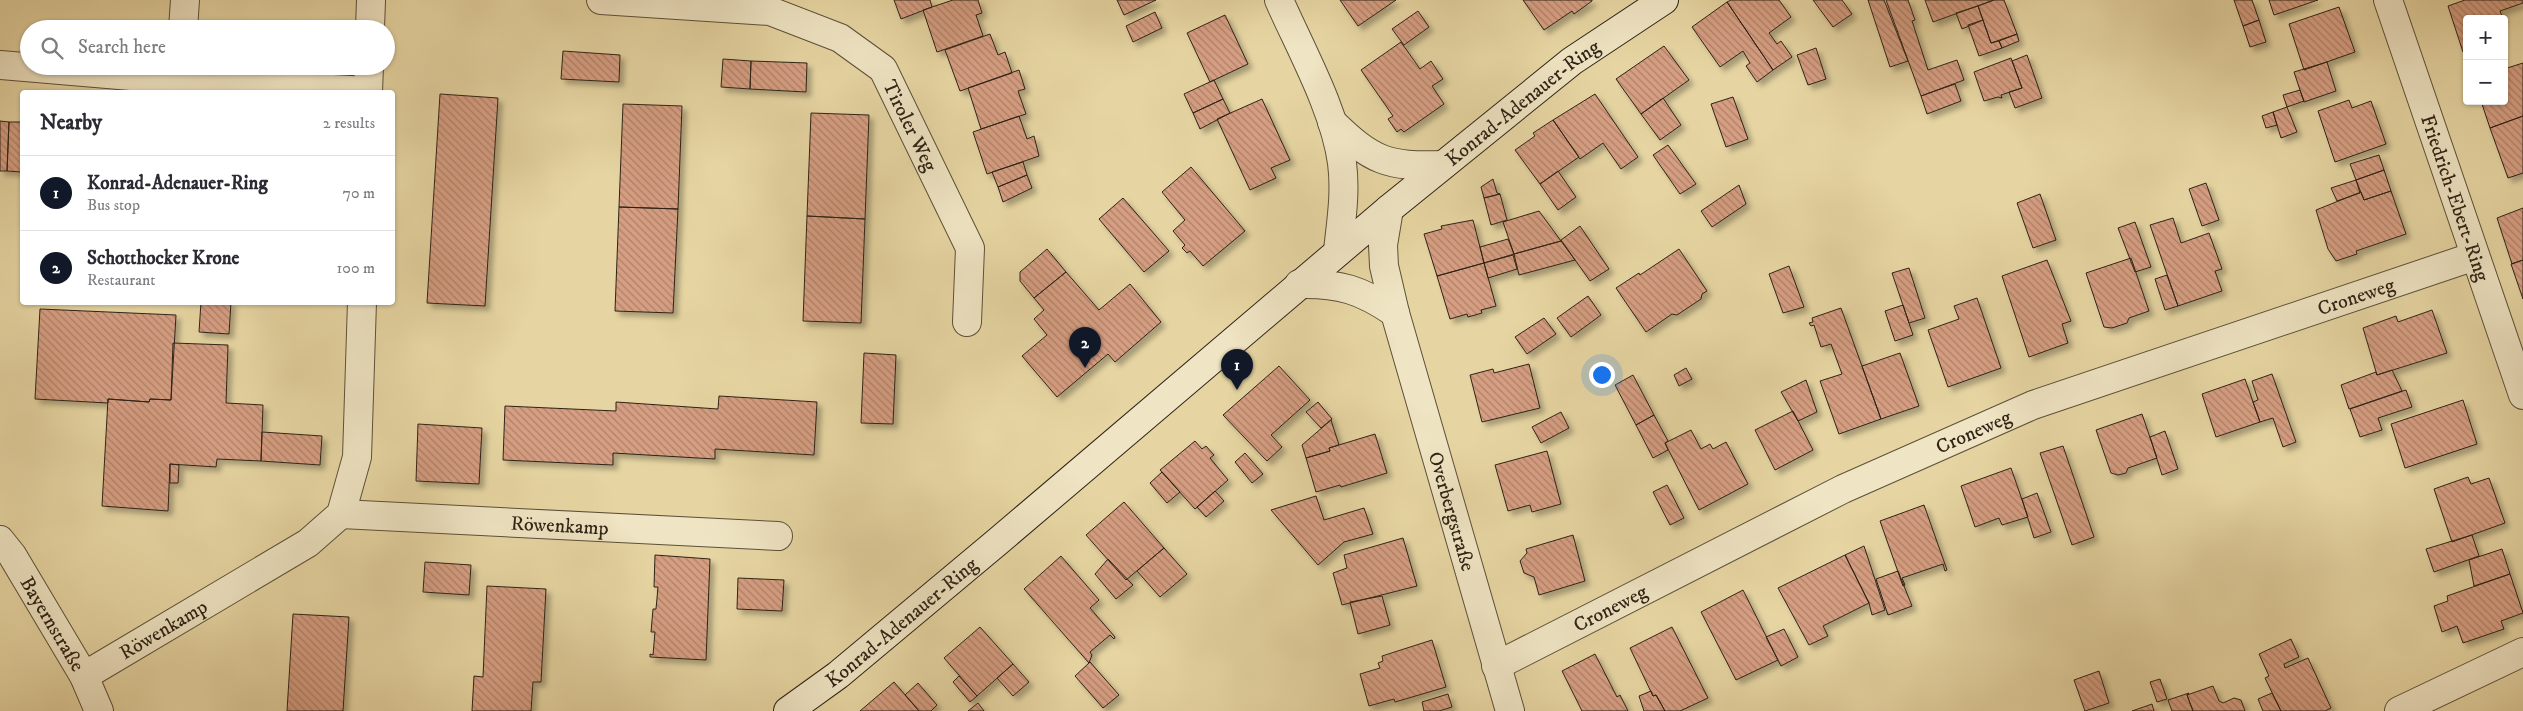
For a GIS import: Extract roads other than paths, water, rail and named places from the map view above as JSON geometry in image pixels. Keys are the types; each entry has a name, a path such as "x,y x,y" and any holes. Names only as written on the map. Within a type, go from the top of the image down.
{"street":[{"path":"184,20 185,0"},
{"path":"370,20 371,0"},
{"name":"Tiroler Weg","path":"601,0 770,11 840,38 883,69 970,248 967,322"},
{"path":"1279,0 1332,122 1342,163 1344,189 1338,251"},
{"name":"Konrad-Adenauer-Ring","path":"788,711 838,675 996,543 1338,251 1443,165 1572,61 1664,0"},
{"name":"Friedrich-Ebert-Ring","path":"2388,0 2523,394"},
{"path":"0,65 20,66"},
{"path":"217,75 369,83"},
{"path":"1332,122 1358,148 1389,162 1408,166 1443,165"},
{"name":"Overbergstraße","path":"1389,209 1384,245 1384,266 1395,313 1510,711"},
{"name":"Croneweg","path":"1496,666 1843,488 2033,405 2475,256"},
{"path":"1299,284 1326,283 1351,288 1374,298 1395,313"},
{"path":"341,514 357,457 362,305"},
{"name":"Röwenkamp","path":"84,676 308,543 341,514 778,536"},
{"name":"Bayernstraße","path":"0,540 12,555 84,676 99,711"},
{"path":"2399,711 2523,652"}],"place":[{"name":"Schotthocker Krone","path":"1085,368"},
{"name":"Konrad-Adenauer-Ring","path":"1237,390"}]}
